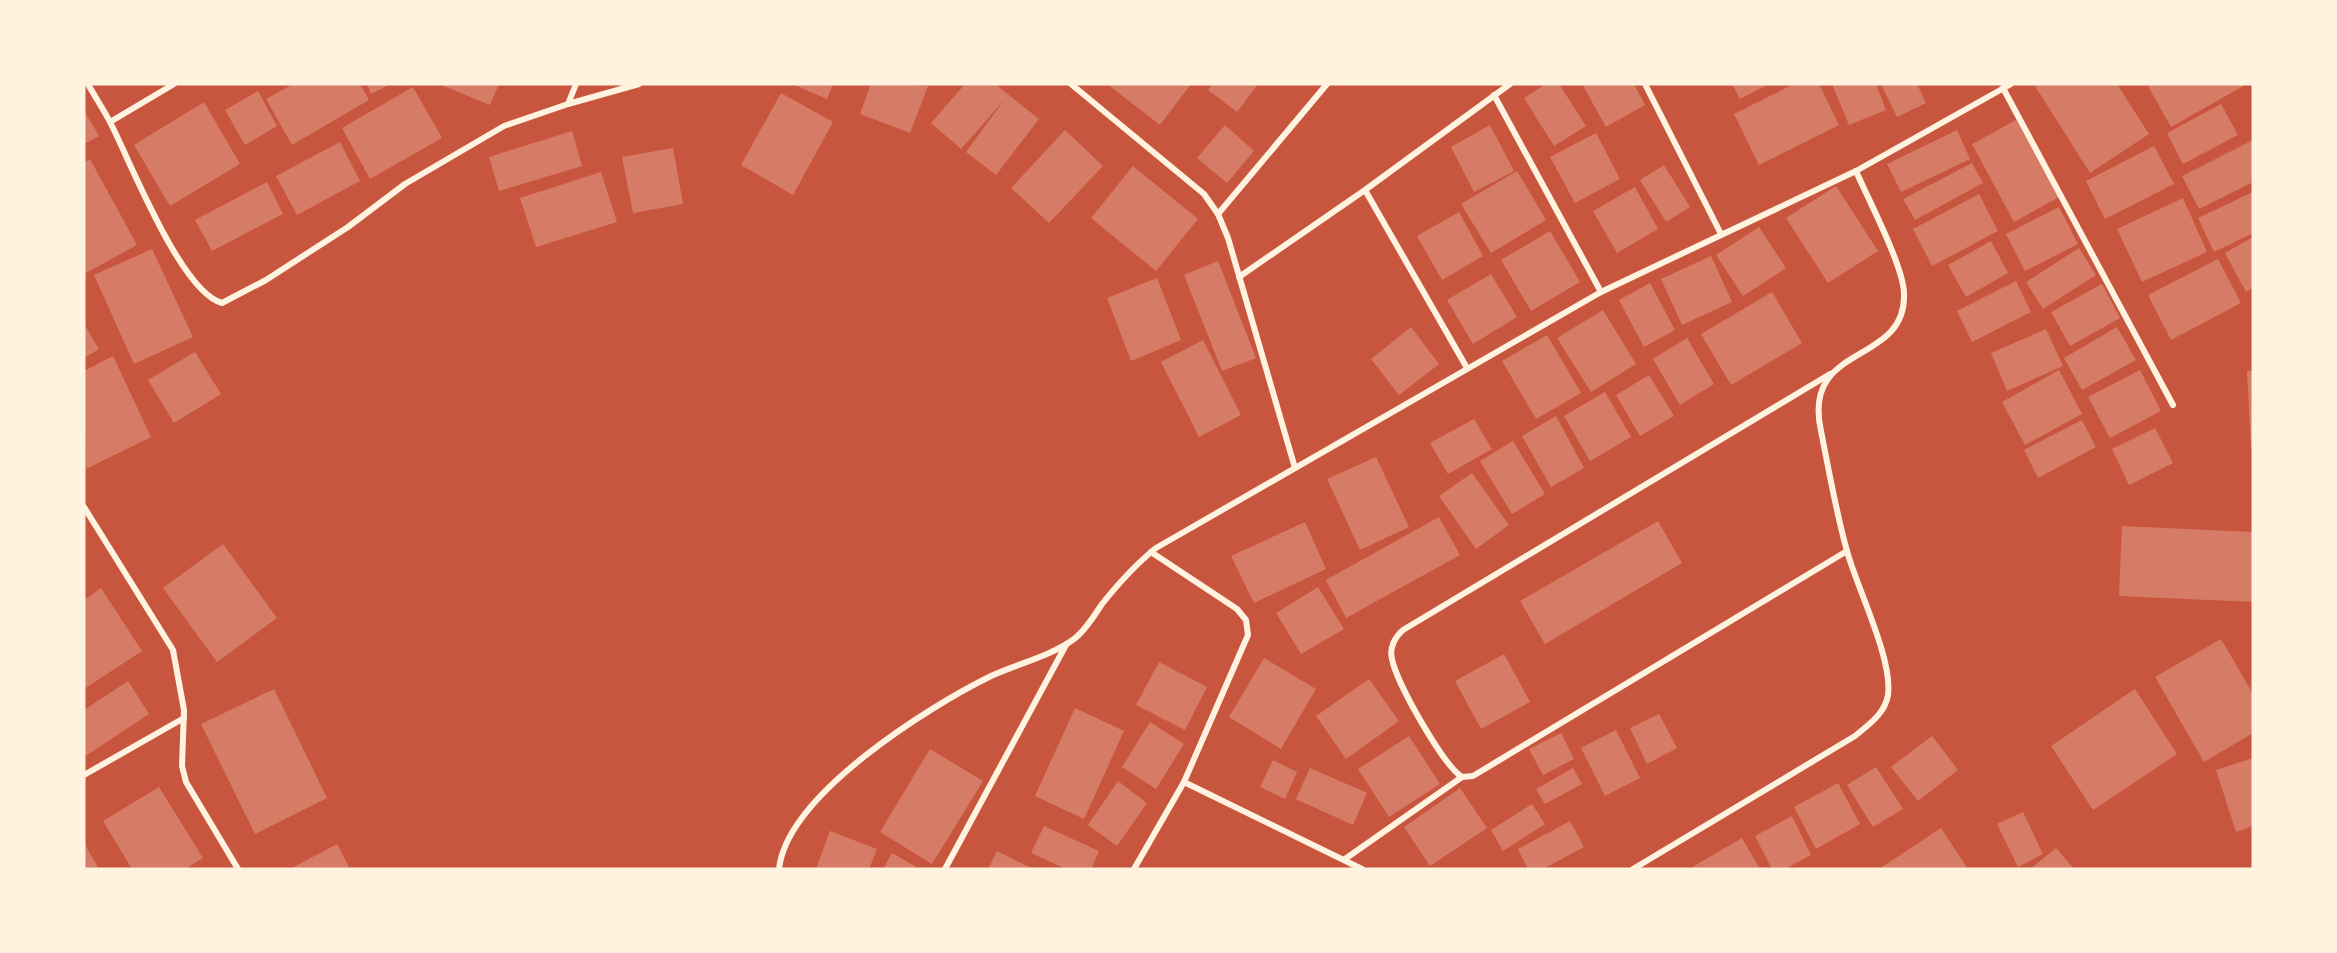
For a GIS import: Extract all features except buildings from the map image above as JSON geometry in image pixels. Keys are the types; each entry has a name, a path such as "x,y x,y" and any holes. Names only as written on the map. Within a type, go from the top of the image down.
{"street":[{"path":"88,84 110,122 166,237 190,277 212,300 222,303 245,293 348,227 405,184 504,126 568,104 639,84"},
{"path":"110,122 174,84"},
{"path":"568,104 576,84"},
{"path":"1071,84 1204,194 1218,214 1239,277 1295,468"},
{"path":"1218,214 1327,84"},
{"path":"1239,277 1365,190 1510,84"},
{"path":"1645,84 1721,234"},
{"path":"779,869 782,851 792,828 837,781 918,717 963,690 1067,643 1079,634 1107,598 1151,552 1601,292 1856,171 2011,84"},
{"path":"2004,88 2173,405"},
{"path":"1494,95 1601,292"},
{"path":"1462,777 1449,765 1425,730 1392,660 1394,641 1408,627 1830,374 1883,339 1896,324 1903,305 1900,276 1856,171"},
{"path":"1365,190 1467,368"},
{"path":"1633,869 1855,736 1882,711 1888,694 1883,657 1847,551 1817,412 1821,388 1830,374"},
{"path":"84,507 173,650 181,684 184,718 182,766 186,782 238,869"},
{"path":"1345,859 1462,777 1479,774 1497,759 1847,551"},
{"path":"1134,869 1184,782 1245,644 1248,630 1244,616 1237,609 1151,552"},
{"path":"945,869 1067,643"},
{"path":"84,775 184,718"},
{"path":"1184,782 1362,869"}]}
